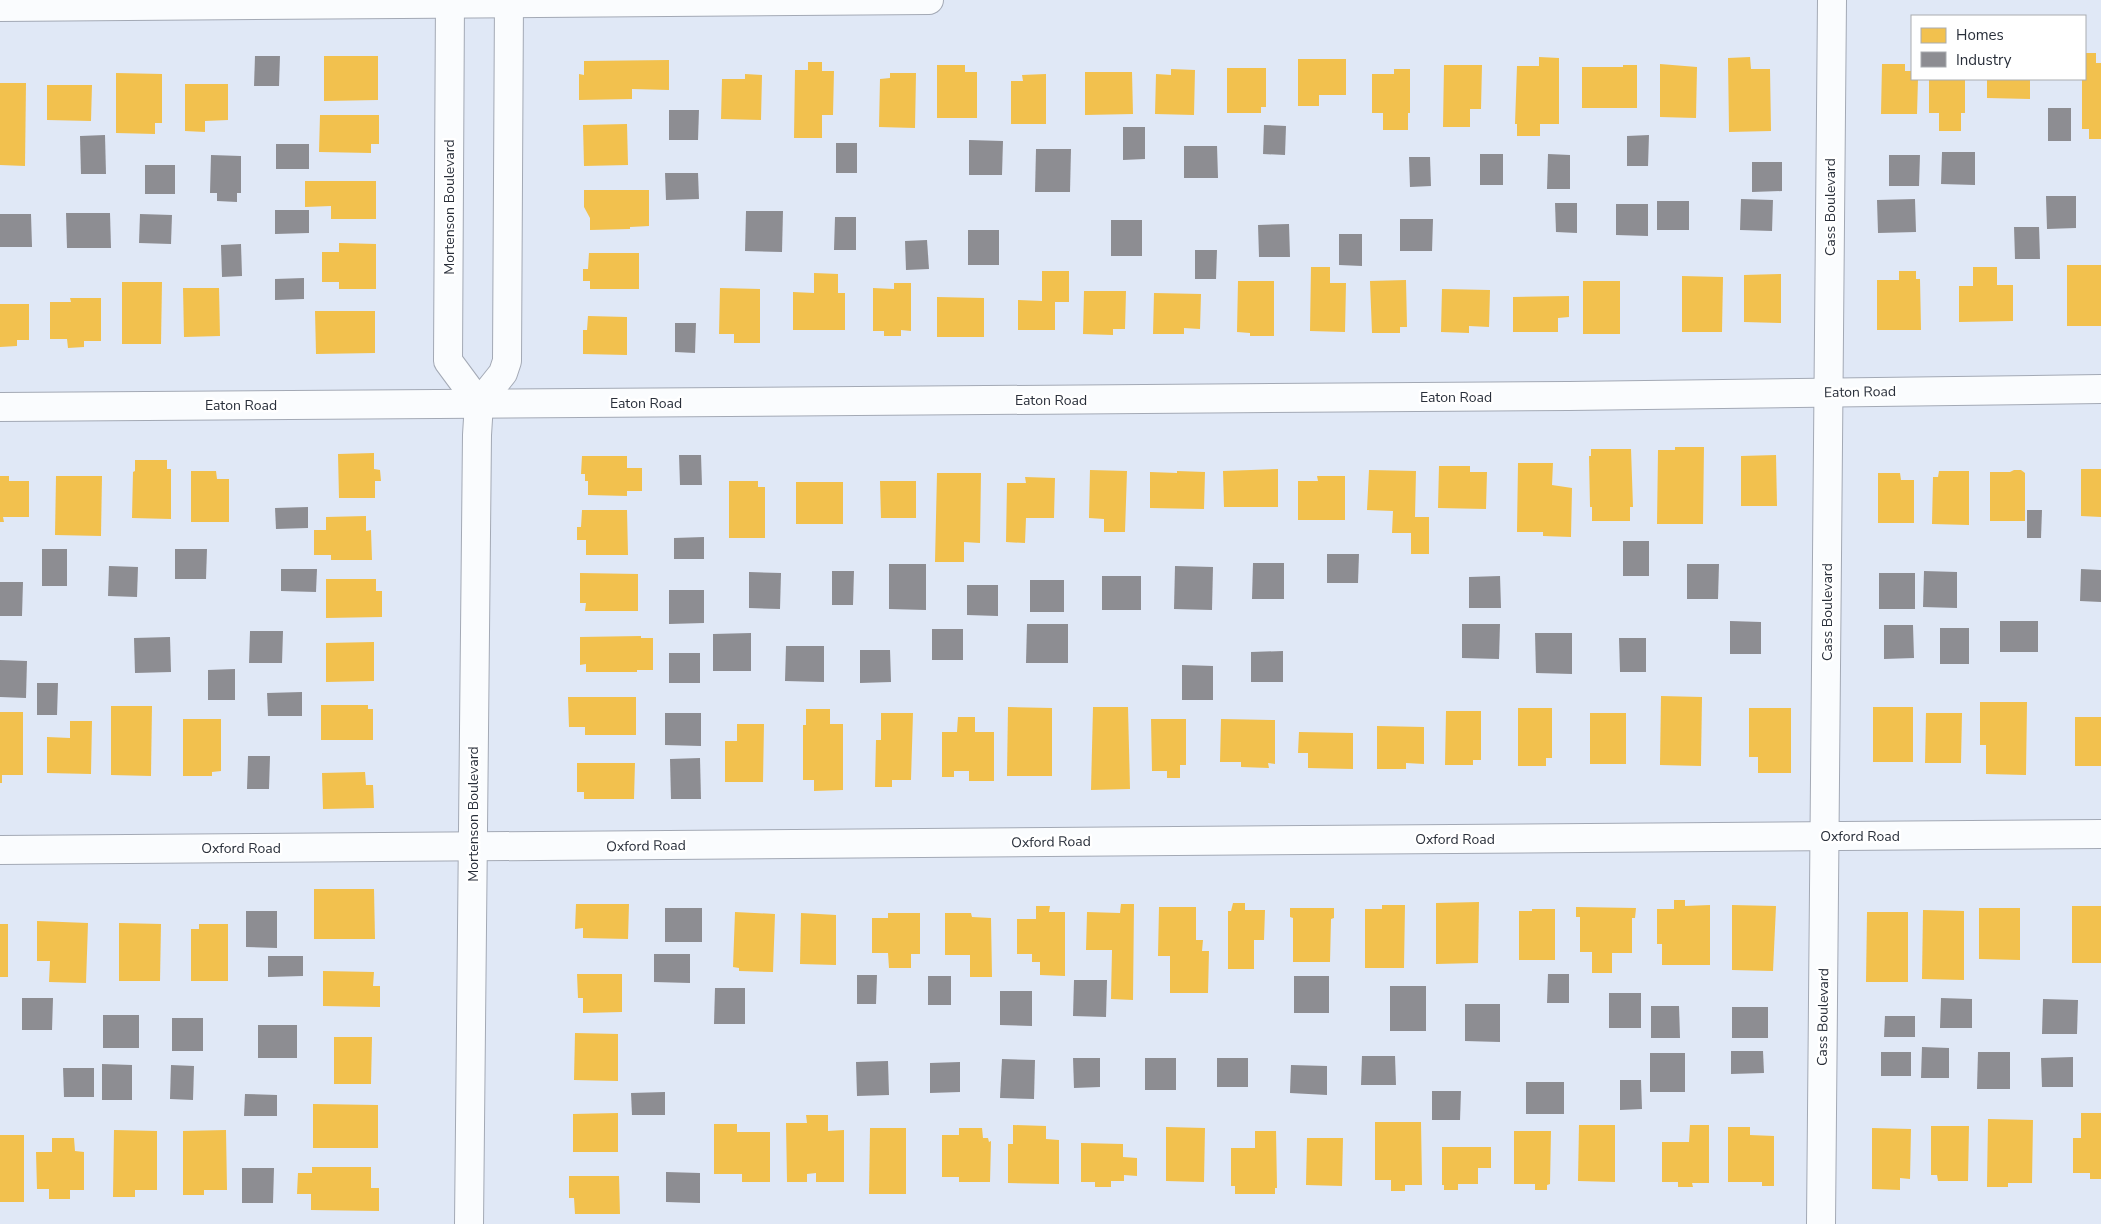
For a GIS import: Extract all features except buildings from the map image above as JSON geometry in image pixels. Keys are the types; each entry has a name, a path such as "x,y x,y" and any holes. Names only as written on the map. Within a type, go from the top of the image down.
{"street":[{"path":"0,7 509,1 929,0"},
{"name":"Cass Boulevard","path":"1821,1224 1832,0"},
{"path":"479,403 503,373 507,361 509,1"},
{"name":"Mortenson Boulevard","path":"450,2 448,361 479,403 469,1224"},
{"name":"Eaton Road","path":"0,407 1828,393 2101,389"},
{"name":"Oxford Road","path":"0,850 2101,834"}]}
